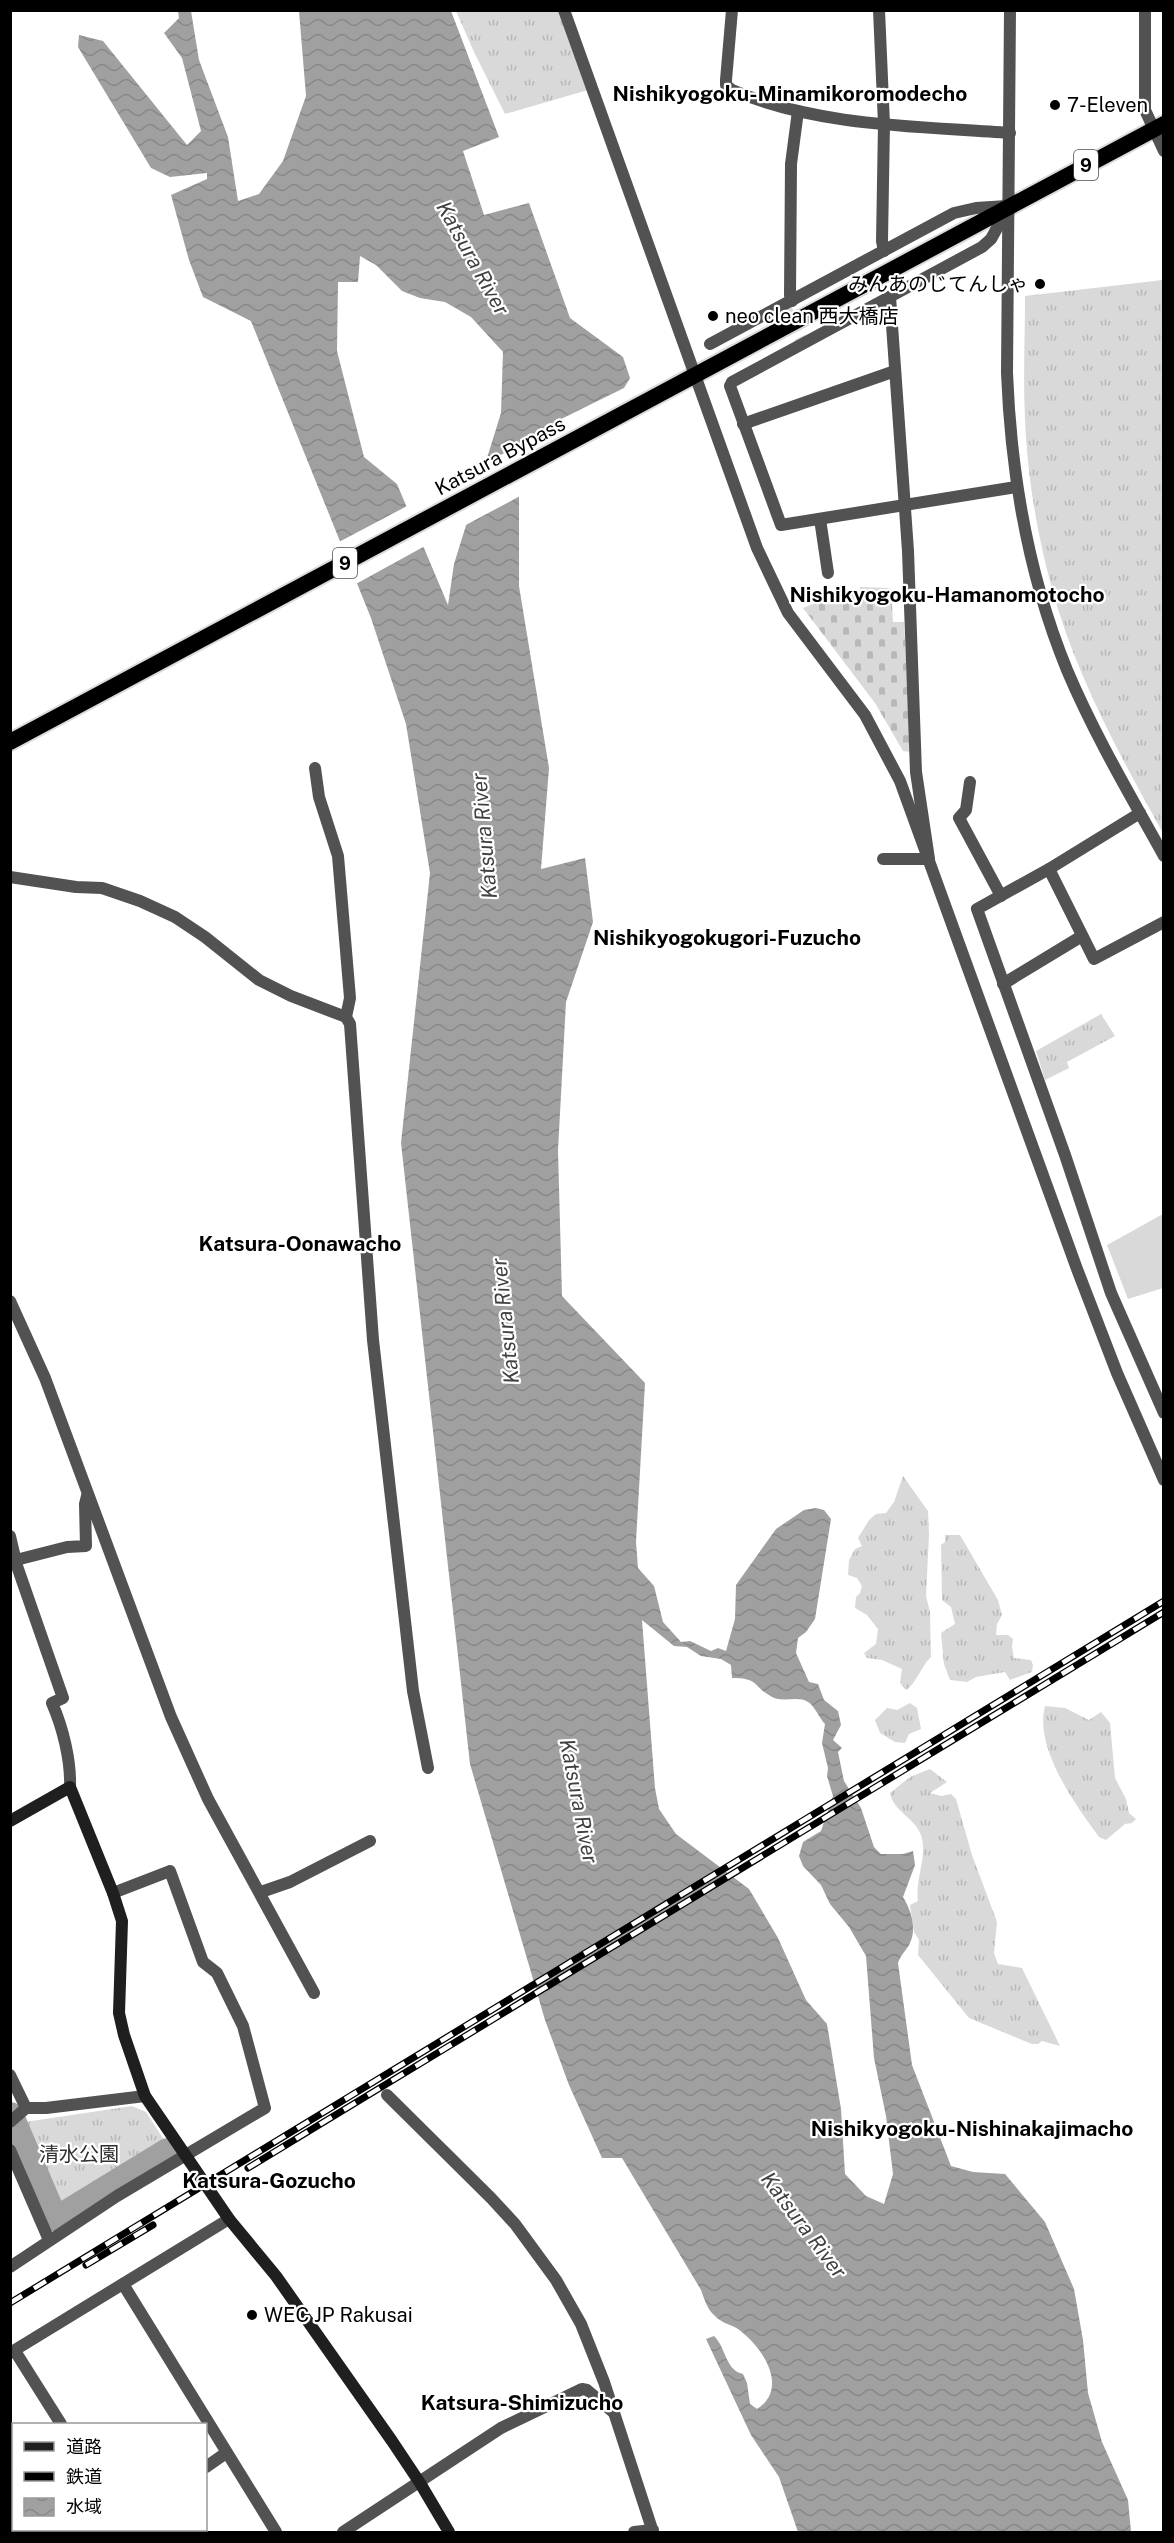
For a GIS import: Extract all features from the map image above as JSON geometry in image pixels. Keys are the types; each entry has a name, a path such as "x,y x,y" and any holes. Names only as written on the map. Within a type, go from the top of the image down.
{"highway":[{"name":"9","path":"1009,206 1158,127"},
{"name":"Katsura Bypass","path":"10,742 1009,206"}],"main road":[{"path":"10,1821 70,1787 122,1921 119,2013 123,2034 146,2096 229,2219 276,2276 420,2482 449,2532"}],"street":[{"path":"564,10 753,537 788,614 858,706 882,744 900,781 1077,1269 1117,1373 1164,1480"},
{"path":"732,10 726,80 728,88 798,111 868,124 1010,133"},
{"path":"879,10 884,124 882,241 884,251"},
{"path":"1010,10 1007,373 1009,427 1016,487 1032,567 1067,669 1087,715 1164,856"},
{"path":"1145,10 1145,110 1158,127 1164,151"},
{"path":"792,301 790,295 791,164 798,111"},
{"path":"710,344 954,213 976,208 1009,206"},
{"path":"1009,206 991,239 982,247 732,382 730,386 781,525 1016,487"},
{"path":"890,297 908,563 916,772 929,859"},
{"path":"743,424 895,371"},
{"path":"820,519 828,573"},
{"path":"315,768 320,797 338,856 350,999 346,1017"},
{"path":"970,782 966,810 958,818 1001,896"},
{"path":"1140,813 1049,869 977,909 1111,1293 1164,1413"},
{"path":"883,859 929,859"},
{"path":"1049,869 1094,959 1164,922"},
{"path":"10,877 76,887 102,888 140,901 190,927 259,980 291,996 346,1017 350,1024 373,1340 413,1691 429,1768"},
{"path":"1004,984 1082,936"},
{"path":"10,1301 45,1378 171,1717 208,1799 261,1892 271,1918 314,1993"},
{"path":"16,1560 67,1547 87,1546 85,1504 88,1494"},
{"path":"10,1536 63,1698 52,1703 71,1772 70,1787"},
{"path":"261,1892 290,1882 370,1841"},
{"path":"10,2267 117,2196 265,2108 243,2026 217,1973 202,1962 170,1871 113,1893"},
{"path":"10,2075 18,2115 46,2108 146,2096"},
{"path":"387,2095 491,2198 514,2224 556,2280 581,2324 604,2382 653,2531 634,2532"},
{"path":"10,2150 49,2240"},
{"path":"60,2423 13,2352 229,2219"},
{"path":"123,2284 276,2532"},
{"path":"343,2532 501,2428 582,2389 587,2390 613,2412"},
{"path":"207,2465 226,2453"}],"green space":[{"path":"456,11 560,11 588,90 505,114"},
{"path":"1164,280 1163,833 1085,682 1051,585 1033,503 1026,440 1024,373 1025,296"},
{"path":"860,587 891,588 893,622 904,622 911,752 903,751 875,703 803,608 843,592 860,594"},
{"path":"1101,1014 1115,1036 1067,1062 1069,1068 1045,1080 1036,1051"},
{"path":"1163,1214 1163,1288 1128,1299 1107,1245"},
{"path":"903,1476 928,1511 926,1596 930,1612 931,1657 906,1690 900,1683 902,1669 882,1660 867,1658 864,1653 876,1644 878,1629 867,1615 855,1608 856,1597 862,1586 857,1578 848,1575 849,1560 855,1549 862,1546 858,1538 869,1520 876,1514 886,1513 894,1502"},
{"path":"945,1535 960,1535 998,1600 1002,1615 997,1624 996,1635 1008,1635 1013,1639 1014,1658 1031,1660 1032,1672 1010,1680 1005,1672 976,1677 967,1682 950,1680 944,1664 941,1633 955,1624 951,1607 942,1600 941,1545 945,1542"},
{"path":"910,1703 917,1708 921,1729 909,1734 905,1743 895,1742 880,1733 875,1720 887,1708 897,1710"},
{"path":"1045,1706 1065,1708 1089,1720 1101,1712 1110,1723 1115,1778 1126,1799 1129,1813 1136,1819 1132,1823 1125,1824 1106,1840 1099,1837 1059,1775 1045,1740 1043,1722"},
{"path":"930,1769 947,1782 930,1793 941,1796 951,1794 956,1799 972,1855 997,1922 994,1953 998,1964 1022,1968 1060,2046 1042,2041 1032,2044 969,2018 918,1955 919,1940 914,1932 910,1905 918,1901 923,1843 918,1829 895,1805 890,1793 910,1777"},
{"name":"清水公園","path":"132,2106 146,2112 168,2146 58,2213 21,2127 25,2122"}],"water":[{"name":"Katsura River","path":"178,11 191,11 199,60 228,137 238,201 259,194 283,161 306,96 299,11 451,11 499,137 463,151 484,215 529,203 570,318 623,357 630,378 624,388 545,427 519,489 519,586 549,768 541,869 585,858 593,922 566,1002 558,1150 562,1296 645,1383 636,1542 638,1568 654,1586 663,1622 681,1642 690,1641 711,1651 718,1648 726,1651 735,1619 736,1585 776,1529 804,1510 816,1508 824,1510 831,1519 815,1619 806,1632 798,1638 796,1653 809,1682 818,1684 824,1700 838,1711 841,1725 833,1740 842,1748 838,1752 844,1781 861,1808 874,1847 881,1854 903,1854 913,1851 915,1865 903,1897 911,1913 913,1931 910,1943 898,1963 912,2065 951,2166 973,2172 1005,2174 1045,2222 1074,2289 1083,2340 1088,2393 1102,2442 1128,2500 1131,2532 798,2532 779,2477 751,2435 706,2339 714,2336 729,2363 737,2372 743,2374 747,2383 750,2404 757,2409 767,2400 771,2390 772,2379 763,2356 747,2336 720,2320 709,2310 701,2290 622,2158 602,2158 569,2085 545,2020 470,1764 401,1143 430,873 406,724 371,618 251,321 203,297 189,260 171,195 207,179 207,173 170,177 151,168 78,47 79,35 103,41 187,145 201,131 182,58 164,33 179,18","holes":["360,256 376,265 402,291 420,298 445,302 471,317 503,352 501,413 454,564 448,605 397,484 364,457 337,351 338,282 358,282","642,1620 674,1646 687,1647 701,1656 721,1659 731,1665 732,1678 752,1681 777,1699 800,1699 808,1702 825,1724 822,1743 828,1768 827,1776 833,1796 821,1831 803,1842 799,1856 803,1866 821,1885 830,1904 849,1927 866,1956 874,2058 886,2116 893,2174 884,2204 866,2196 845,2174 841,2109 827,2024 806,2000 778,1938 749,1889 676,1834 659,1809 655,1788"]}],"pier":[{"path":"547,430 522,495 464,526 482,465"},
{"path":"409,505 425,546 354,585 337,543"}],"waterway":[{"path":"10,2116 53,2217 60,2218 168,2152"}],"tunnel":[{"path":"784,305 803,344"}],"railway":[{"path":"10,2303 1164,1601"},
{"path":"248,2168 1164,1612"},
{"path":"86,2265 153,2225"}],"place":[{"name":"7-Eleven","path":"1055,105"},
{"name":"みんあのじてんしゃ","path":"1040,284"},
{"name":"neo clean 西大橋店","path":"713,316"},
{"name":"WEC JP Rakusai","path":"252,2315"}],"district":[{"name":"Nishikyogoku-Minamikoromodecho","path":"790,93"},
{"name":"Nishikyogoku-Hamanomotocho","path":"947,594"},
{"name":"Nishikyogokugori-Fuzucho","path":"727,937"},
{"name":"Katsura-Oonawacho","path":"300,1243"},
{"name":"Nishikyogoku-Nishinakajimacho","path":"972,2128"},
{"name":"Katsura-Gozucho","path":"269,2180"},
{"name":"Katsura-Shimizucho","path":"522,2402"}]}
